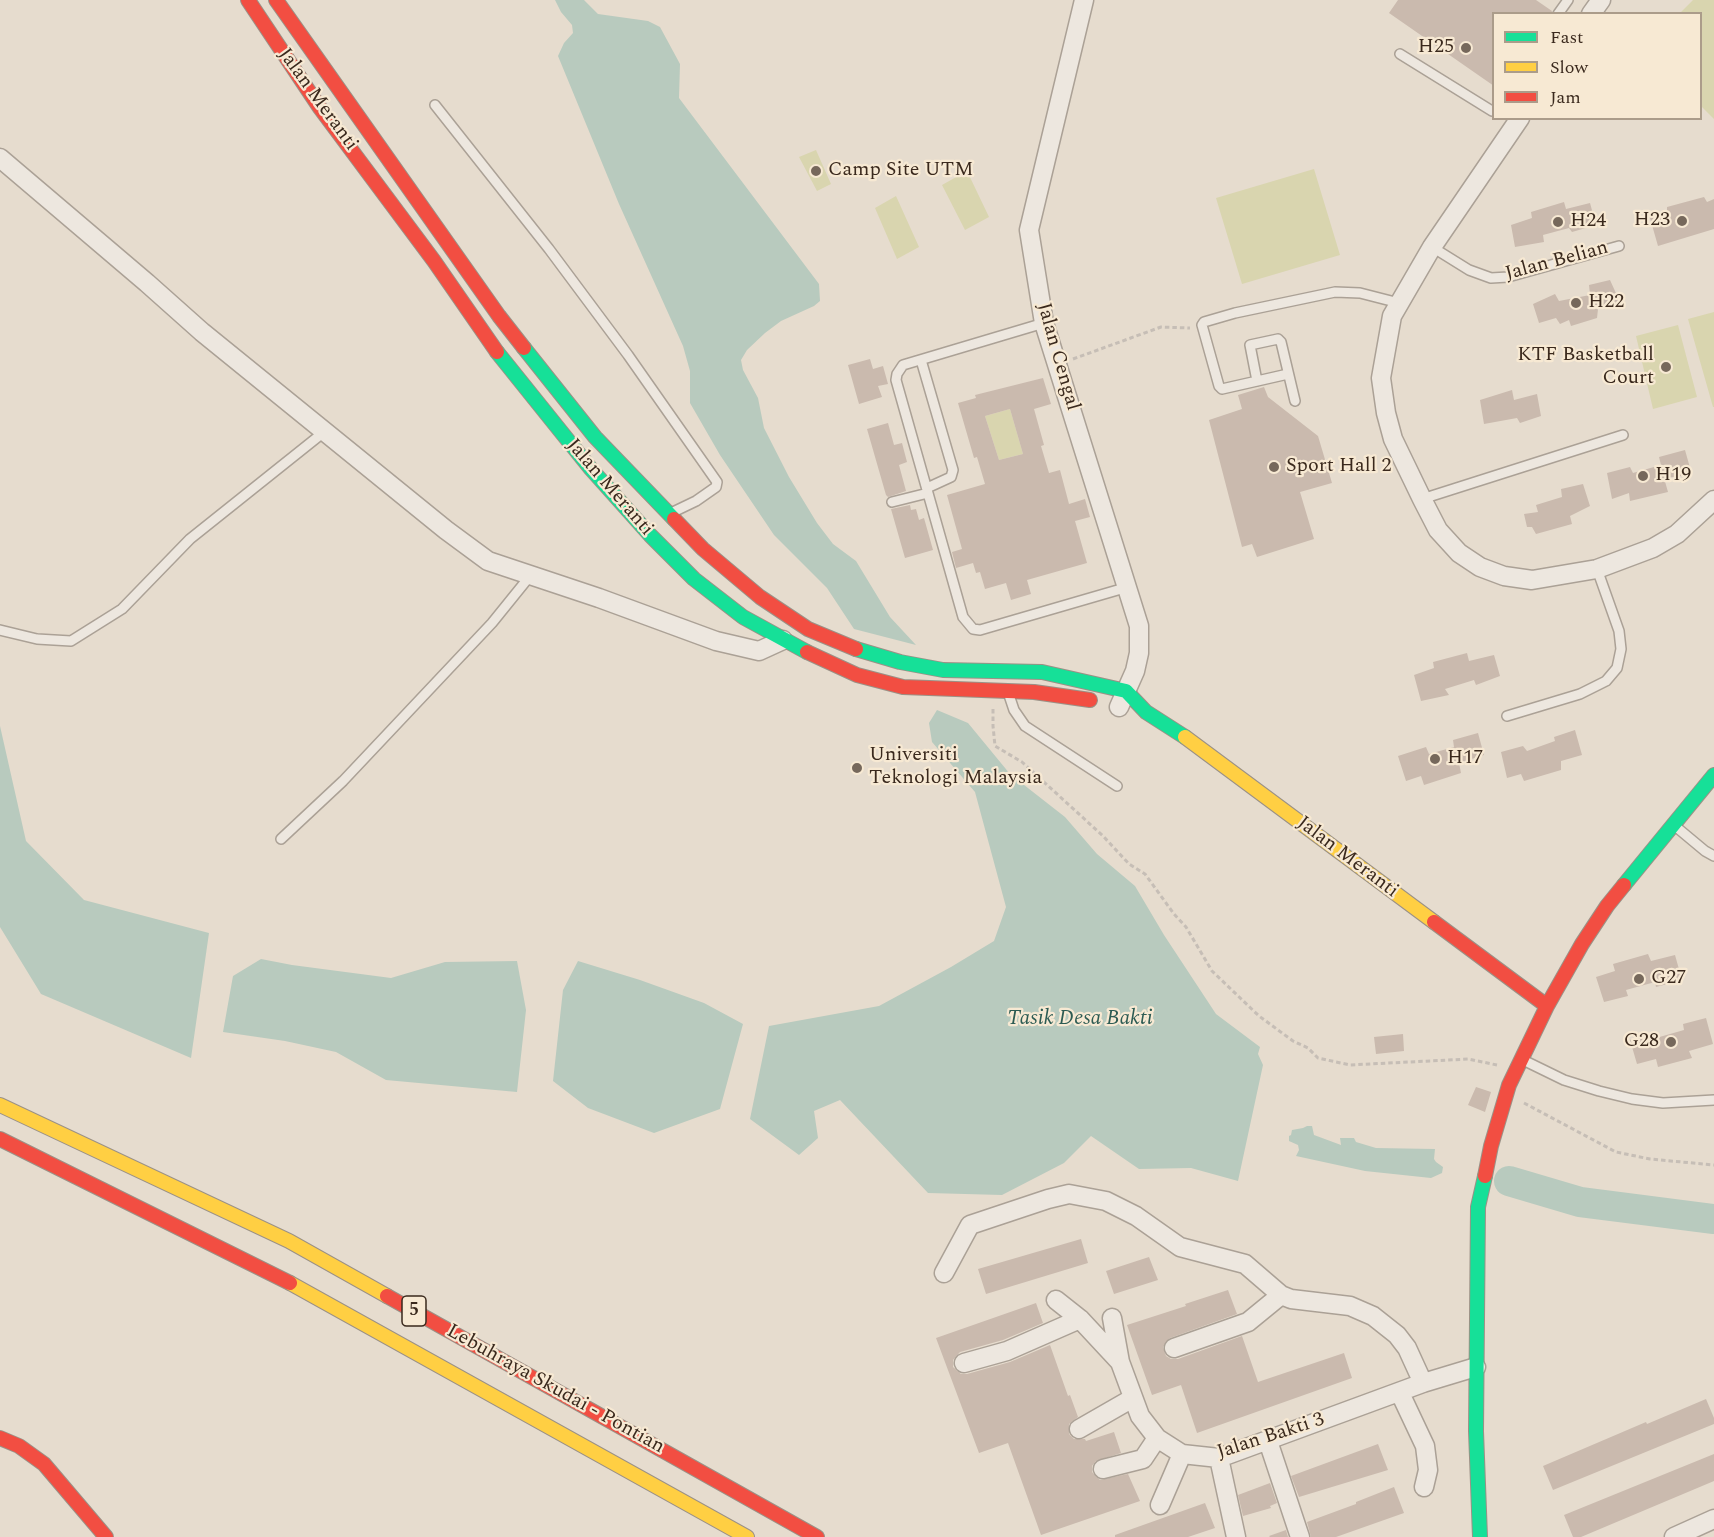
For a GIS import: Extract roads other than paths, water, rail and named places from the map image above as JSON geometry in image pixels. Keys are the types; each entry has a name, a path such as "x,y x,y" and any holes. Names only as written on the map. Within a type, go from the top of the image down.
{"main road":[{"name":"Jalan Meranti","path":"248,0 320,108 434,261 501,358 591,469 650,535 694,579 743,617 783,640 843,670 891,685 923,689 1058,694 1114,702"},
{"name":"Jalan Meranti","path":"276,0 498,316 595,437 703,549 760,597 808,628 856,649 900,662 943,670 1042,672 1114,702 1146,712 1177,731 1547,1006"},
{"path":"1480,1537 1476,1431 1478,1208 1491,1146 1506,1093 1547,1006 1606,906 1714,775"},
{"name":"Lebuhraya Skudai - Pontian","path":"0,1105 289,1242 817,1537"},
{"name":"Lebuhraya Skudai - Pontian","path":"0,1139 275,1275 747,1537"},
{"path":"0,1438 19,1446 44,1464 68,1489 106,1537"}],"street":[{"name":"Jalan Cengal","path":"1084,0 1029,230 1044,323 1139,626 1139,653 1135,671 1114,702"},
{"path":"1513,121 1432,247 1392,316 1381,378 1386,413 1393,438 1438,530 1459,553 1480,567 1504,576 1532,580 1597,569 1653,548 1677,534 1714,500"},
{"path":"0,158 202,332 324,432 488,561 599,598 716,642 759,651 783,640"},
{"path":"945,1273 952,1255 970,1226 1069,1194 1106,1201 1136,1216 1180,1247 1245,1264 1281,1295 1291,1299 1350,1306 1373,1316 1397,1335 1407,1348 1423,1383"},
{"path":"1174,1348 1248,1322 1281,1295"},
{"path":"1056,1300 1080,1319 1120,1362"},
{"name":"Jalan Bakti 3","path":"1112,1318 1120,1362 1140,1416 1157,1438 1182,1454 1219,1458 1423,1383 1476,1367"},
{"path":"964,1364 1006,1351 1080,1319"},
{"path":"1400,1393 1427,1453 1428,1470 1424,1487"},
{"path":"1079,1429 1133,1398"},
{"path":"1103,1469 1143,1458 1157,1438"},
{"path":"1268,1441 1300,1537"},
{"path":"1160,1505 1182,1454"},
{"path":"1219,1458 1236,1537"},
{"path":"1674,1537 1714,1519"}],"lane":[{"path":"1400,54 1492,109"},
{"path":"435,105 622,346 717,482 716,488 696,501 668,514"},
{"name":"Jalan Belian","path":"1432,247 1469,270 1491,278 1508,277 1619,246"},
{"path":"1288,374 1227,389 1219,386 1201,328 1204,322 1335,291 1360,293 1399,303"},
{"path":"1044,323 903,365 897,374 896,380 963,617 973,629 980,630 1128,587"},
{"path":"1257,381 1249,347 1253,343 1276,338 1279,340 1295,401"},
{"path":"892,502 928,490 951,477 953,473 921,360"},
{"path":"0,630 37,639 71,641 122,609 190,539 324,432"},
{"path":"1422,499 1623,435"},
{"path":"1508,716 1580,694 1606,681 1617,668 1621,649 1619,631 1597,569"},
{"path":"281,839 343,781 492,623 530,576"},
{"path":"1001,692 1025,726 1117,786"},
{"path":"1673,825 1714,856"},
{"path":"1518,1064 1599,1091 1632,1099 1663,1103 1714,1100"}],"water":[{"path":"555,0 584,0 598,14 648,21 660,27 680,64 679,98 819,284 820,301 781,321 765,333 747,350 741,360 743,370 758,398 764,428 789,477 817,523 833,544 856,561 890,617 916,645 854,629 827,588 774,535 720,455 690,403 690,371 683,346 619,204 558,56 564,43 573,33 572,25"},
{"name":"Tasik Desa Bakti","path":"937,710 968,723 1010,774 1065,817 1097,854 1135,886 1216,1014 1260,1047 1258,1054 1263,1065 1238,1181 1191,1168 1139,1169 1091,1136 1064,1163 1002,1195 928,1193 840,1100 814,1111 818,1138 799,1155 750,1119 769,1026 879,1006 994,941 1006,907 975,792 932,742 929,723"},
{"path":"0,726 26,841 84,900 209,933 191,1058 41,994 0,927"},
{"path":"261,959 391,978 445,962 517,961 526,1010 517,1092 386,1080 336,1052 285,1041 223,1032 233,976"},
{"path":"578,961 704,1003 743,1024 720,1109 654,1133 588,1108 553,1081 563,990"},
{"path":"1312,1126 1314,1135 1341,1145 1340,1138 1354,1138 1356,1142 1376,1148 1435,1149 1434,1159 1443,1167 1442,1173 1431,1178 1365,1171 1296,1156 1299,1150 1298,1145 1289,1141 1289,1136 1292,1130"}],"waterway":[{"path":"1509,1181 1580,1202 1714,1219"}],"place":[{"name":"H25","path":"1466,48"},
{"name":"Camp Site UTM","path":"816,171"},
{"name":"H23","path":"1682,221"},
{"name":"H24","path":"1558,222"},
{"name":"H22","path":"1576,303"},
{"name":"KTF Basketball Court","path":"1666,367"},
{"name":"Sport Hall 2","path":"1274,467"},
{"name":"H19","path":"1643,476"},
{"name":"H17","path":"1435,759"},
{"name":"Universiti Teknologi Malaysia","path":"857,768"},
{"name":"G27","path":"1639,979"},
{"name":"G28","path":"1671,1042"}]}
